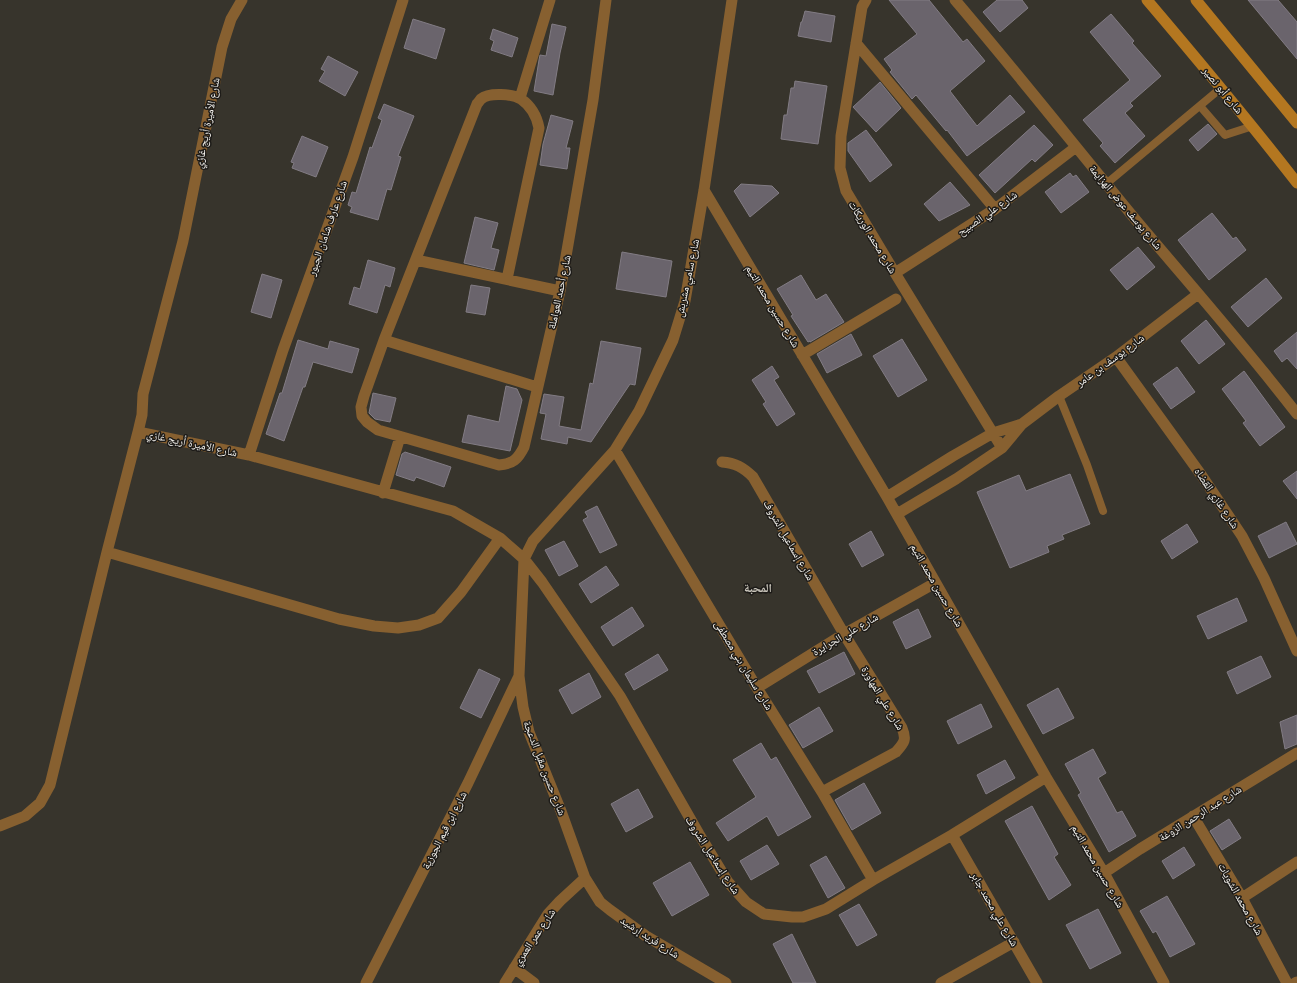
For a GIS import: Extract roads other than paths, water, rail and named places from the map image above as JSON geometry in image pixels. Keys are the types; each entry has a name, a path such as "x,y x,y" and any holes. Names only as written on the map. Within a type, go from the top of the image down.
{"main road":[{"name":"شارع أبو نصير","path":"1148,0 1253,126 1297,183"},
{"path":"1196,0 1297,123"}],"street":[{"name":"شارع الأميرة أريج غازي","path":"242,0 231,19 222,47 183,241 142,394 142,415 138,432 249,455 383,493 454,511 500,538 524,559"},
{"name":"شارع عارف شامان الجبور","path":"249,455 283,350 352,157 403,0"},
{"path":"507,279 539,128 538,122 529,106 520,98 550,0"},
{"name":"شارع أحمد العواملة","path":"520,98 504,94 491,95 482,98 478,104 384,340 361,408 362,416 378,430 499,465 512,463 520,456 524,447 560,290 593,100 606,0"},
{"name":"شارع سامي مشربش","path":"524,559 533,541 615,450 639,411 673,340 685,301 704,190 732,0"},
{"name":"شارع محمد الوريكات","path":"866,0 862,7 841,136 840,168 846,190 1002,448"},
{"name":"شارع يوسف عوض الهزايمة","path":"956,0 1012,66 1106,184 1271,380 1297,414"},
{"path":"856,43 995,209"},
{"name":"شارع علي الصبيح","path":"895,273 995,209 1076,147"},
{"name":"شارع حسين محمد التيم","path":"704,190 897,514 1046,777 1104,873 1164,983"},
{"path":"416,260 560,290"},
{"name":"شارع يوسف بن عامر","path":"897,514 956,479 1002,448 1022,424 1059,396 1116,358 1198,294"},
{"path":"802,354 896,299"},
{"path":"384,340 537,387"},
{"name":"شارع غازي القضاه","path":"1116,358 1202,476 1242,536 1267,584 1297,651"},
{"name":"شارع يوسف بن عامر","path":"886,497 952,456 993,433 1022,424"},
{"path":"0,826 25,816 40,803 50,785 138,432"},
{"path":"383,493 400,437"},
{"name":"شارع سليمان بني مصطفى","path":"615,450 757,688 822,792 873,880"},
{"name":"شارع إسماعيل الشروف","path":"722,462 737,464 744,468 753,477 844,634"},
{"path":"107,552 339,619 374,626 398,628 419,625 438,618 461,592 500,538"},
{"name":"شارع حسين مقبل الدعجة","path":"524,559 519,676 523,707 529,732 561,811 585,878"},
{"name":"شارع إسماعيل الشروف","path":"524,559 542,582 620,696 724,875 737,893 746,902 764,914 803,917 826,909 873,880 952,835 1046,777"},
{"name":"شارع علي الجرايرة","path":"757,688 844,634 936,583"},
{"name":"شارع علي المهاورة","path":"822,792 896,752 903,744 905,735 844,634"},
{"name":"شارع ابن قيم الجوزية","path":"366,983 468,783 519,676"},
{"name":"شارع عبد الرحمن الزوغة","path":"1104,873 1193,816 1297,753"},
{"name":"شارع محمد الشويات","path":"1193,816 1242,898 1287,983"},
{"name":"شارع علي محمد جابر","path":"952,835 1037,983"},
{"path":"1242,898 1297,862"},
{"name":"شارع عمر العمري","path":"505,983 548,914 585,878"},
{"name":"شارع فريد إرشيد","path":"585,878 600,902 610,910 646,936 726,983"},
{"path":"941,983 1014,942"},
{"path":"514,968 534,983"}],"lane":[{"path":"1106,184 1221,88"},
{"path":"1200,106 1224,135 1253,126"},
{"path":"1059,396 1087,464 1103,511"}],"district":[{"name":"المحبة","path":"758,588"}]}
